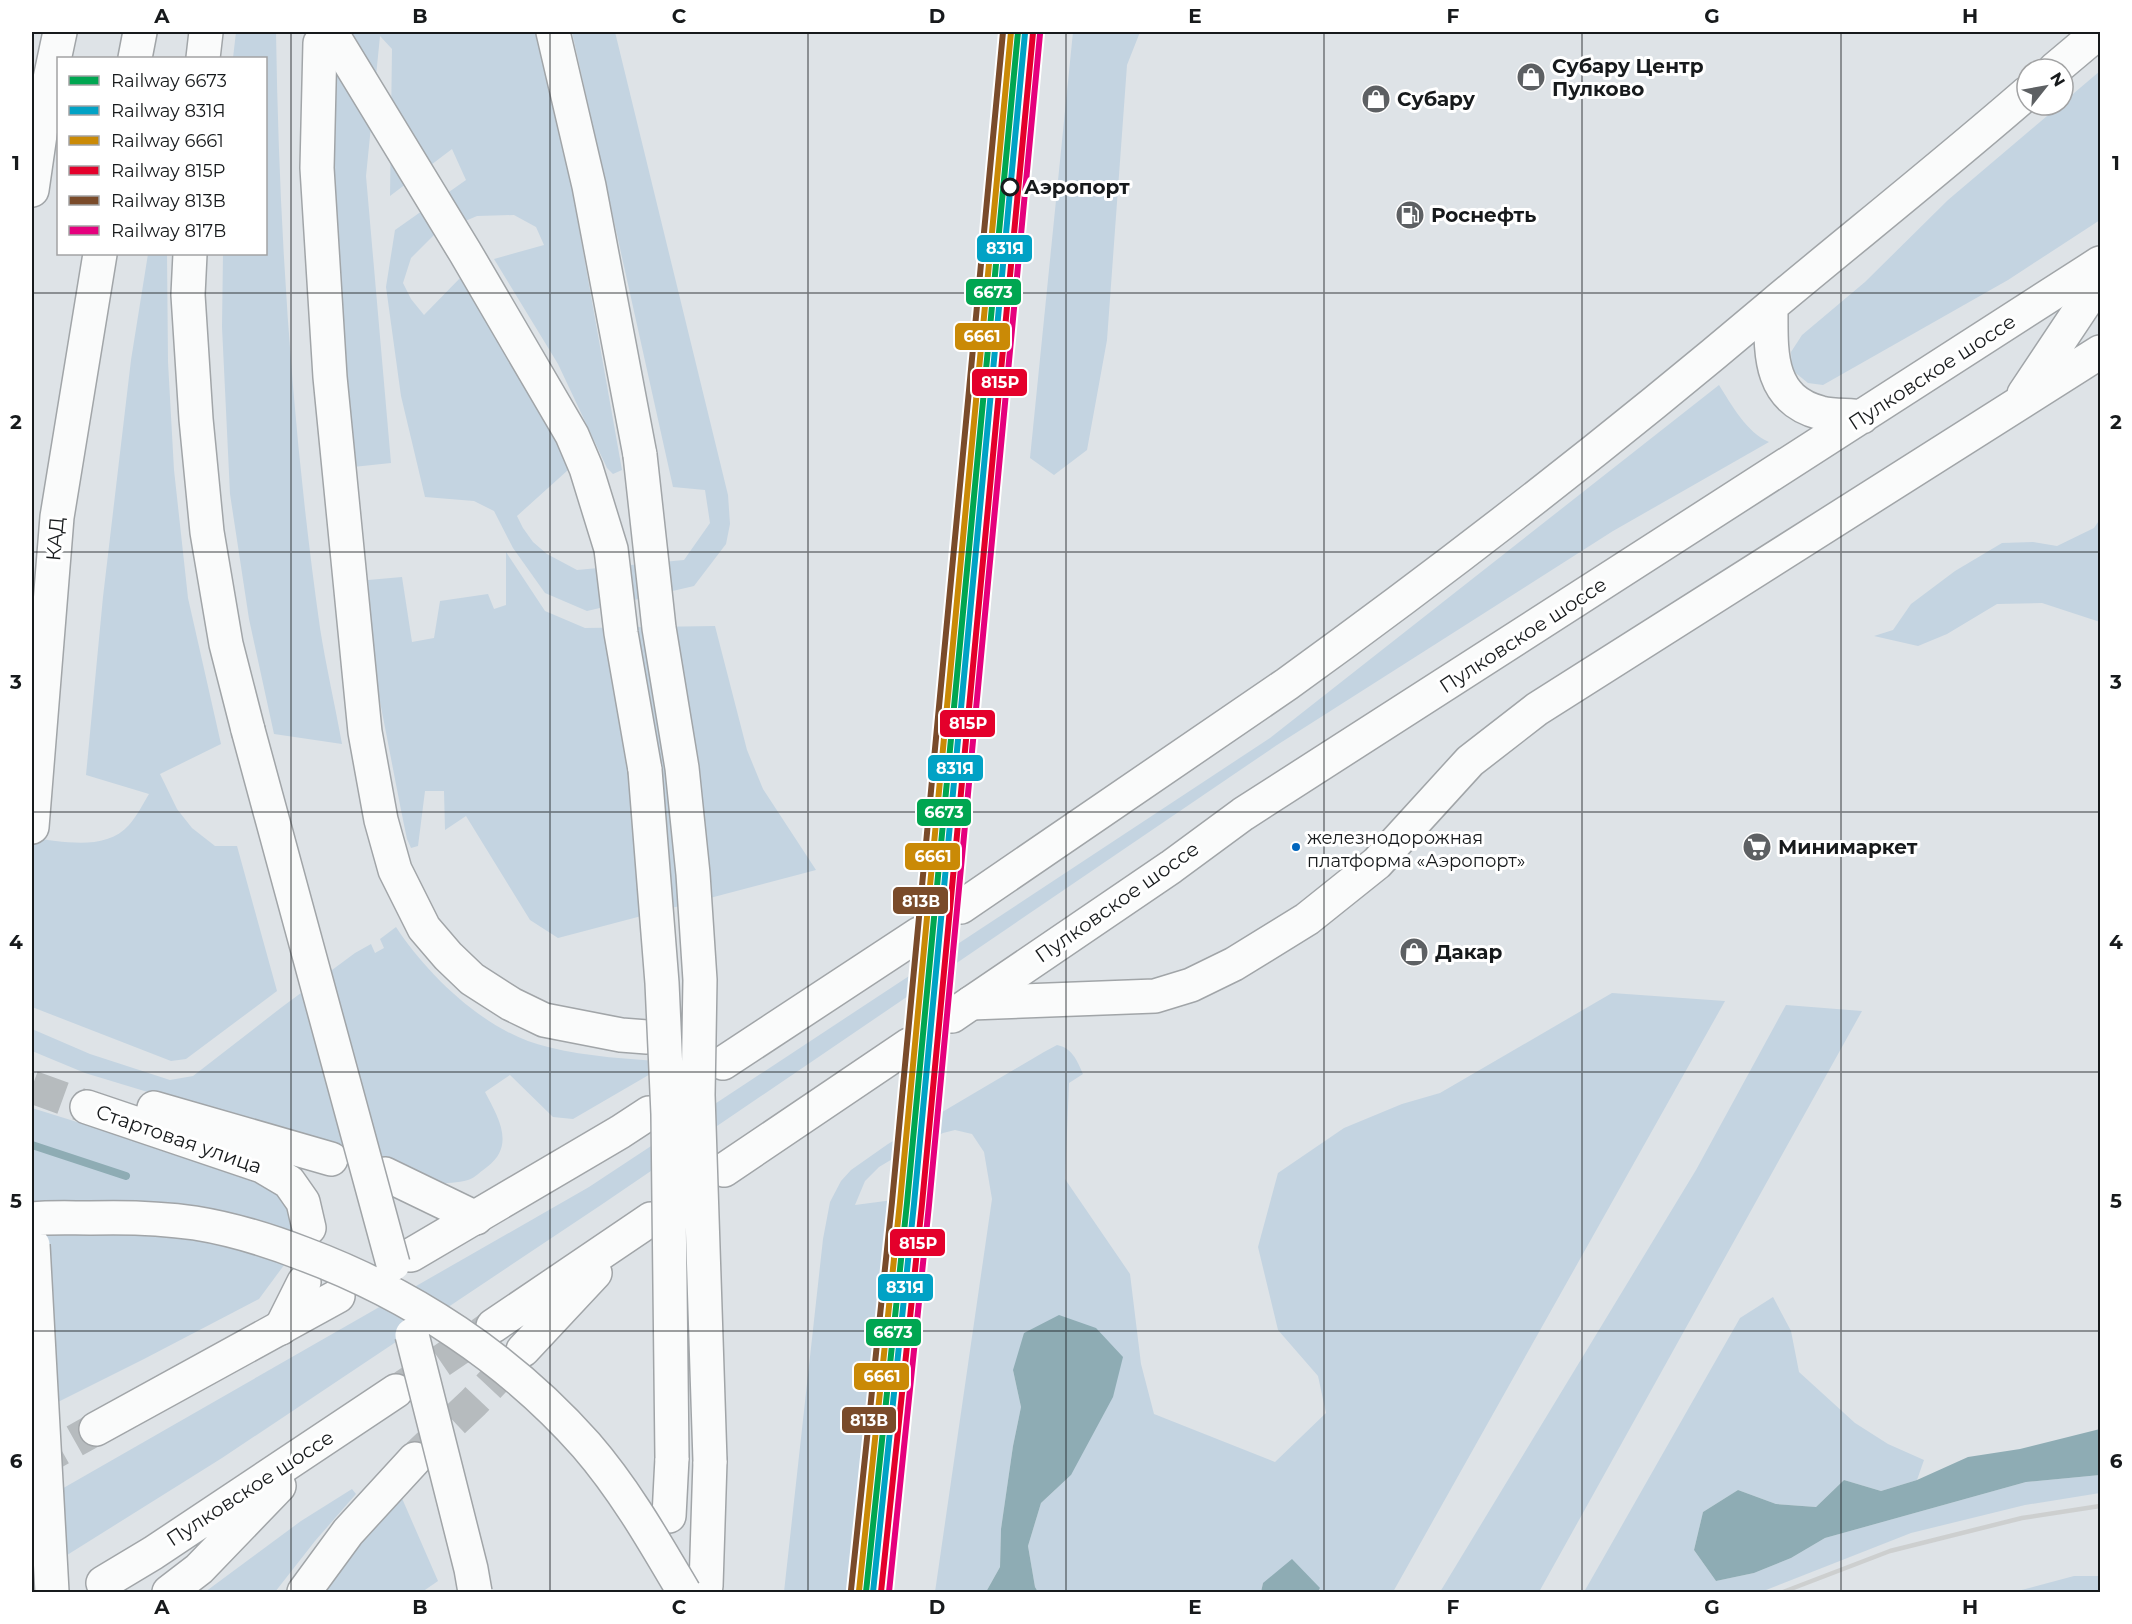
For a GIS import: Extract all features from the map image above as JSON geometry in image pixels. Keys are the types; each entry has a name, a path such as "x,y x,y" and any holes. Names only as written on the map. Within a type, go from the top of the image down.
{"main road":[{"path":"32,190 44,107 60,32"},
{"path":"135,57 140,32"},
{"path":"203,57 206,32"},
{"path":"553,32 589,186 640,455 659,628 682,768 693,874 699,980 698,1095 710,1461 695,1589"},
{"path":"2069,57 2099,32"},
{"path":"325,37 317,168 330,377 365,732 381,820 394,870 423,928 472,979 511,1004 544,1020 621,1035 647,1037"},
{"path":"325,37 465,252 572,435 586,468 611,549 621,633 645,770 662,983 668,1114 672,1458 669,1516"},
{"path":"961,907 1337,649 1717,353 2015,103"},
{"name":"КАД","path":"32,827 57,517 100,255"},
{"path":"190,255 190,318 196,419 207,532 226,644 248,730 402,1259 476,1218 649,1113"},
{"name":"Пулковское шоссе","path":"2016,405 1537,709 1470,761 1377,863 1307,919 1234,964 1191,985 1155,996 962,1009 1171,867 1243,814 2100,263"},
{"path":"2016,405 2100,280"},
{"path":"1771,306 1774,370 1782,387 1798,403 1821,413 1862,417"},
{"path":"2016,405 2100,352"},
{"path":"732,1051 919,934"},
{"path":"724,1170 909,1045"},
{"name":"Стартовая улица","path":"309,1228 303,1202 289,1182 262,1166 86,1096 121,1098 331,1159"},
{"path":"385,1174 476,1218"},
{"path":"52,1593 32,1232 117,1218 194,1223 262,1238 332,1264 387,1290 441,1322 489,1355 544,1401 587,1446 695,1589"},
{"path":"493,1326 645,1223 523,1350"},
{"path":"281,1328 304,1282"},
{"path":"96,1429 338,1296"},
{"path":"412,1335 471,1569 475,1593"},
{"name":"Пулковское шоссе","path":"103,1583 153,1553 396,1392"},
{"path":"169,1593 199,1569 322,1441"},
{"path":"304,1593 348,1532 415,1459"}],"shaded area":[{"path":"236,32 276,32 280,181 295,405 320,628 342,744 274,734 249,619 230,494 222,327 223,255 267,255 267,57 233,57"},
{"path":"331,32 536,32 572,189 622,470 613,474 607,468 558,364 494,259 544,245 536,227 514,215 477,216 435,234 411,258 403,283 411,299 424,315 462,276 540,402 568,470 517,516 533,542 547,554 577,570 684,560 710,523 705,490 673,487 572,32 615,32 728,495 730,524 726,544 694,586 587,611 545,593 513,548 494,511 474,501 425,497 401,396 386,287 395,230 466,180 452,149 390,196 392,49 380,36 366,176 391,463 353,467 335,296"},
{"path":"1073,32 1140,32 1127,65 1107,340 1087,450 1054,475 1030,458"},
{"path":"2100,71 2100,220 2008,280 1823,385 1808,383 1792,370 1791,352 1802,335 1865,282 1948,200 2046,117 2075,117 2075,92"},
{"path":"148,255 167,255 168,362 174,470 188,598 221,744 160,774 177,809 192,828 215,846 237,846 277,991 186,1059 171,1061 32,1007 32,838 83,843 108,839 129,825 149,794 86,775 103,597 131,360"},
{"path":"1719,385 1747,425 1769,442 1613,531 1277,745 601,1205 222,1458 32,1577 32,1506 589,1187 1270,738"},
{"path":"2100,519 2100,622 2042,603 1997,604 1947,634 1918,646 1874,636 1893,630 1911,604 1955,571 2002,543 2033,542 2057,546 2094,528"},
{"path":"506,552 545,611 585,628 715,626 747,750 763,789 816,870 558,938 530,920 466,816 445,830 444,791 425,791 418,846 411,848 407,839 376,681 368,580 402,577 412,642 434,638 440,601 488,594 494,609 506,605"},
{"path":"396,927 409,946 442,983 503,1030 548,1047 578,1053 671,1062 573,1119 553,1117 510,1075 485,1092 502,1131 501,1150 496,1158 471,1179 435,1184 85,1073 32,1051 32,1029 90,1054 170,1080 193,1076 355,953 371,944 375,953 384,948 380,939"},
{"path":"1612,993 1725,1001 1393,1592 1318,1592 1320,1588 1263,1583 1261,1592 1038,1592 1035,1587 1028,1546 1041,1503 1071,1475 1013,1370 1021,1407 1001,1529 1000,1567 986,1592 935,1592 992,1199 984,1152 972,1134 955,1130 943,1133 879,1167 865,1181 855,1205 893,1200 855,1592 784,1592 823,1239 830,1202 841,1181 851,1170 888,1144 1044,1052 1057,1045 1067,1049 1076,1059 1083,1074 1069,1083 1065,1179 1130,1274 1141,1364 1154,1414 1275,1462 1326,1413 1318,1376 1278,1330 1258,1247 1278,1173 1344,1128 1402,1104 1440,1093"},
{"path":"1786,1005 1862,1011 1539,1592 1440,1592 1696,1170"},
{"path":"32,1108 241,1173 272,1188 295,1212 290,1257 259,1299 32,1415"},
{"path":"1773,1297 1791,1331 1799,1372 1855,1423 1888,1444 1924,1460 1917,1480 1881,1491 1844,1480 1816,1507 1776,1504 1738,1490 1703,1512 1694,1550 1716,1581 1754,1573 1791,1558 1825,1538 2026,1482 2100,1475 2100,1493 2025,1505 1911,1533 1761,1592 1584,1592 1740,1318"},
{"path":"1059,1315 1096,1328 1123,1357 1113,1397 1071,1475 1041,1503 1028,1546 1035,1587 1038,1592 986,1592 1000,1567 1001,1529 1021,1407 1013,1370 1024,1333"},
{"path":"2100,1429 2100,1475 2026,1482 1825,1538 1791,1558 1754,1573 1716,1581 1694,1550 1703,1512 1738,1490 1776,1504 1816,1507 1844,1480 1881,1491 1917,1480 1968,1457 2020,1449"},
{"path":"352,1489 356,1494 275,1592 205,1592 301,1521"},
{"path":"401,1496 438,1581 422,1592 324,1592 355,1550"},
{"path":"1292,1559 1320,1588 1318,1592 1261,1592 1263,1583"},
{"path":"2074,1576 2100,1576 2100,1592 2014,1592"}],"waterway":[{"path":"32,1145 126,1176"}],"tunnel":[{"path":"919,934 961,907"},
{"path":"909,1045 952,1016"},
{"path":"32,1087 87,1107"},
{"path":"400,1389 491,1327"},
{"path":"418,1455 474,1402 523,1350"},
{"path":"32,1465 96,1429"}],"railway":[{"path":"1783,1592 1890,1551 2022,1518 2100,1506"}],"rail line":[{"name":"813В","path":"851,1590 892,1202 1003,32"},
{"name":"6661","path":"859,1591 900,1202 1011,32"},
{"name":"6673","path":"866,1592 907,1203 1018,32"},
{"name":"831Я","path":"873,1592 914,1204 1025,33"},
{"name":"815Р","path":"881,1592 922,1204 1033,33"},
{"name":"817В","path":"889,1592 929,1205 1040,34"}],"place":[{"name":"Субару Центр Пулково","path":"1531,77"},
{"name":"Субару","path":"1376,99"},
{"name":"Аэропорт","path":"1010,187"},
{"name":"Роснефть","path":"1410,215"},
{"name":"железнодорожная платформа «Аэропорт»","path":"1296,847"},
{"name":"Минимаркет","path":"1757,847"},
{"name":"Дакар","path":"1414,952"}]}
